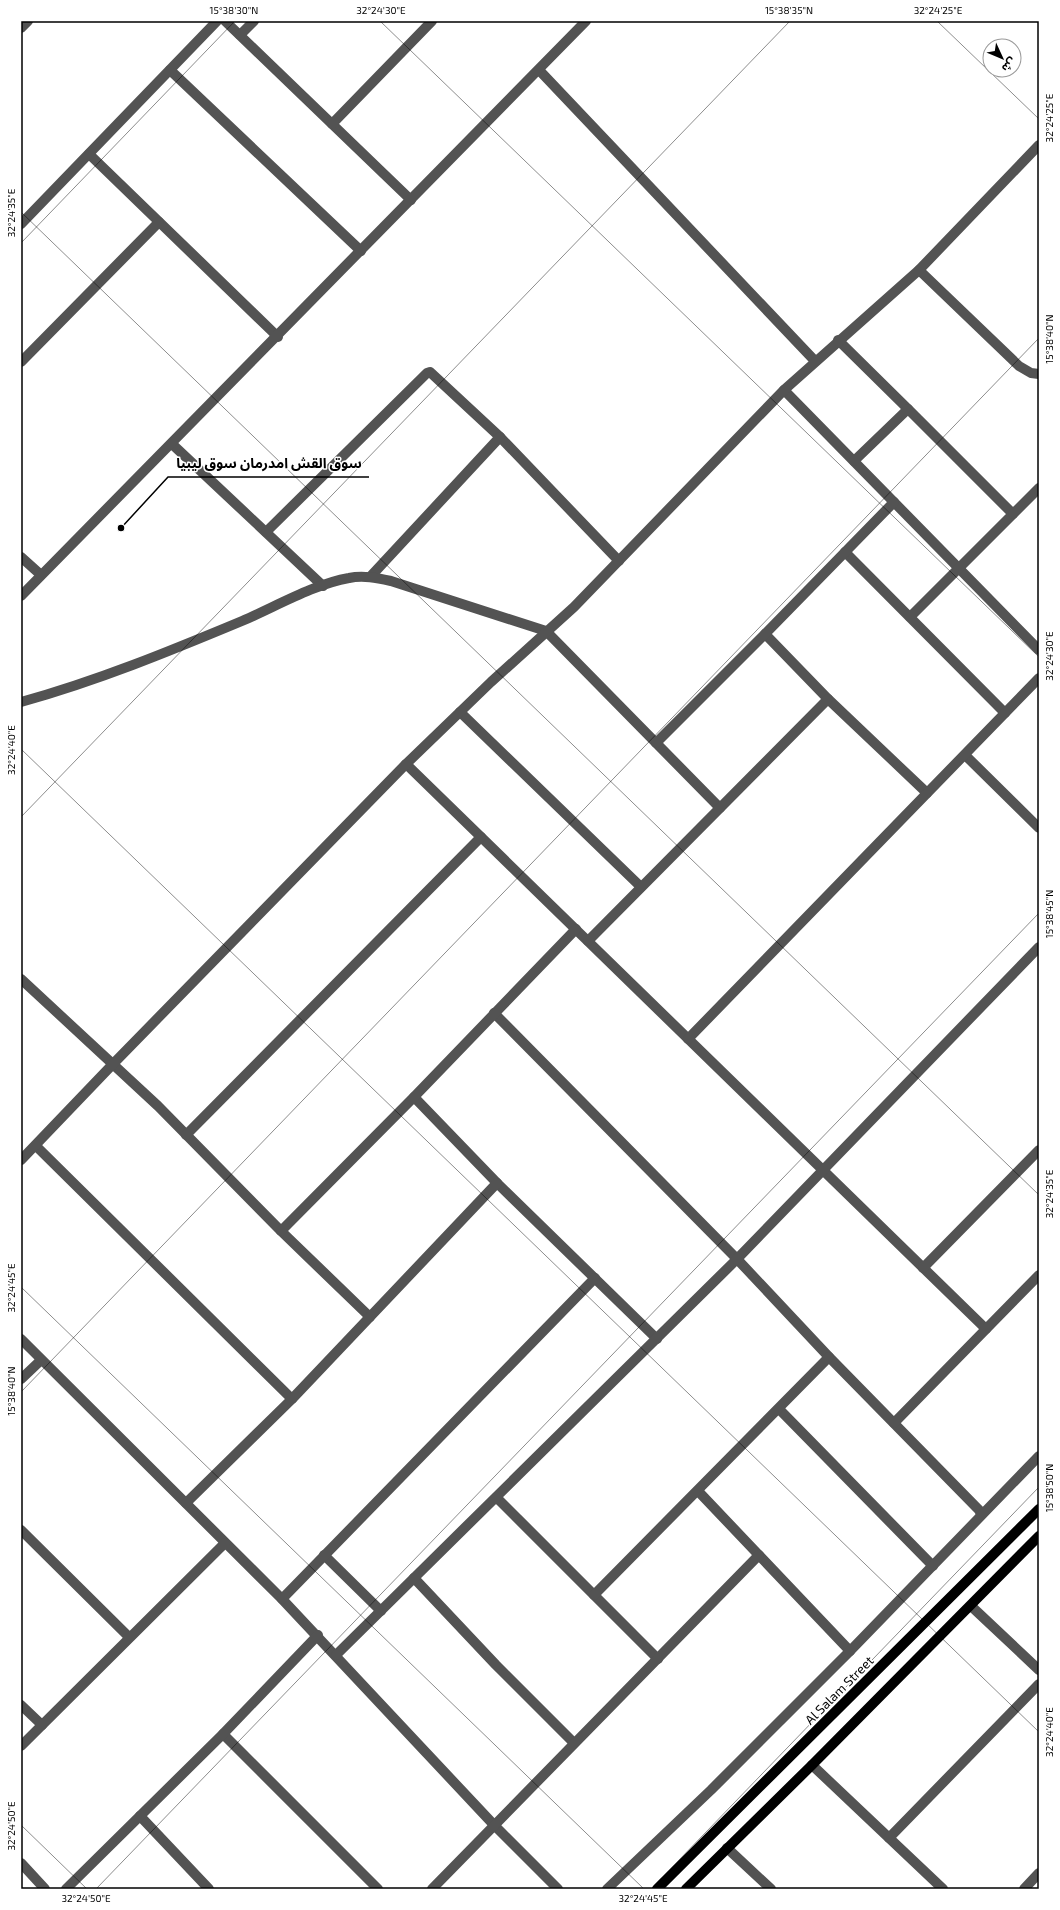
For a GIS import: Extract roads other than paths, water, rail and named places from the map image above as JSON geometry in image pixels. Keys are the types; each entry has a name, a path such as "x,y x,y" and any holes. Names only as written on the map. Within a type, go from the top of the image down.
{"main road":[{"name":"Al Salam Street","path":"657,1889 1039,1508"},
{"path":"686,1889 812,1765 1039,1536"}],"street":[{"path":"21,28 28,21"},
{"path":"21,224 217,21"},
{"path":"225,21 411,200"},
{"path":"240,35 254,21"},
{"path":"332,124 432,21"},
{"path":"21,596 278,337 586,21"},
{"path":"170,70 361,251"},
{"path":"538,70 815,361"},
{"path":"21,1160 406,764 546,631 574,607 784,390 838,340 919,270 1039,145"},
{"path":"89,154 278,337"},
{"path":"21,362 159,222"},
{"path":"919,270 1019,366 1031,373 1039,374"},
{"path":"838,340 1013,514"},
{"path":"266,532 427,373 430,372 434,373 500,437 619,561"},
{"path":"784,390 960,567 1039,650"},
{"path":"854,461 908,409"},
{"path":"371,576 500,437"},
{"path":"172,444 322,586"},
{"path":"910,617 1039,488"},
{"path":"656,743 894,502"},
{"path":"845,552 1005,713"},
{"path":"21,557 41,575"},
{"path":"21,702 106,675 185,644 322,586 349,578 371,576 391,581 546,631 720,808"},
{"path":"765,634 828,699 927,793"},
{"path":"688,1039 1039,678"},
{"path":"588,941 828,699"},
{"path":"460,712 642,887"},
{"path":"965,755 1039,828"},
{"path":"406,764 986,1329"},
{"path":"186,1135 480,837"},
{"path":"280,1231 414,1097 576,929"},
{"path":"336,1655 737,1259 824,1171 1039,947"},
{"path":"21,979 186,1135 280,1231 370,1317"},
{"path":"494,1013 737,1259 829,1357 979,1510 981,1514"},
{"path":"414,1097 497,1183 657,1339"},
{"path":"36,1146 292,1399"},
{"path":"923,1268 1039,1150"},
{"path":"186,1503 292,1399 497,1183"},
{"path":"894,1423 1039,1276"},
{"path":"282,1599 595,1278"},
{"path":"21,1339 282,1599 494,1825 558,1889"},
{"path":"594,1595 779,1410 829,1357"},
{"path":"21,1379 41,1360"},
{"path":"779,1410 933,1566"},
{"path":"607,1889 711,1790 850,1651 979,1519 981,1514 1039,1456"},
{"path":"698,1491 850,1651"},
{"path":"496,1498 658,1659"},
{"path":"21,1530 129,1637"},
{"path":"21,1746 225,1543"},
{"path":"324,1555 381,1611"},
{"path":"432,1889 759,1555"},
{"path":"414,1578 496,1665 574,1743"},
{"path":"970,1606 1039,1670"},
{"path":"66,1889 223,1734 318,1636"},
{"path":"889,1838 1039,1684"},
{"path":"21,1705 42,1725"},
{"path":"223,1734 378,1889"},
{"path":"812,1765 943,1889"},
{"path":"140,1816 209,1889"},
{"path":"727,1848 771,1889"},
{"path":"21,1863 45,1889"},
{"path":"1024,1889 1039,1873"}],"place":[{"name":"سوق القش امدرمان سوق ليبيا","path":"121,528"}]}
